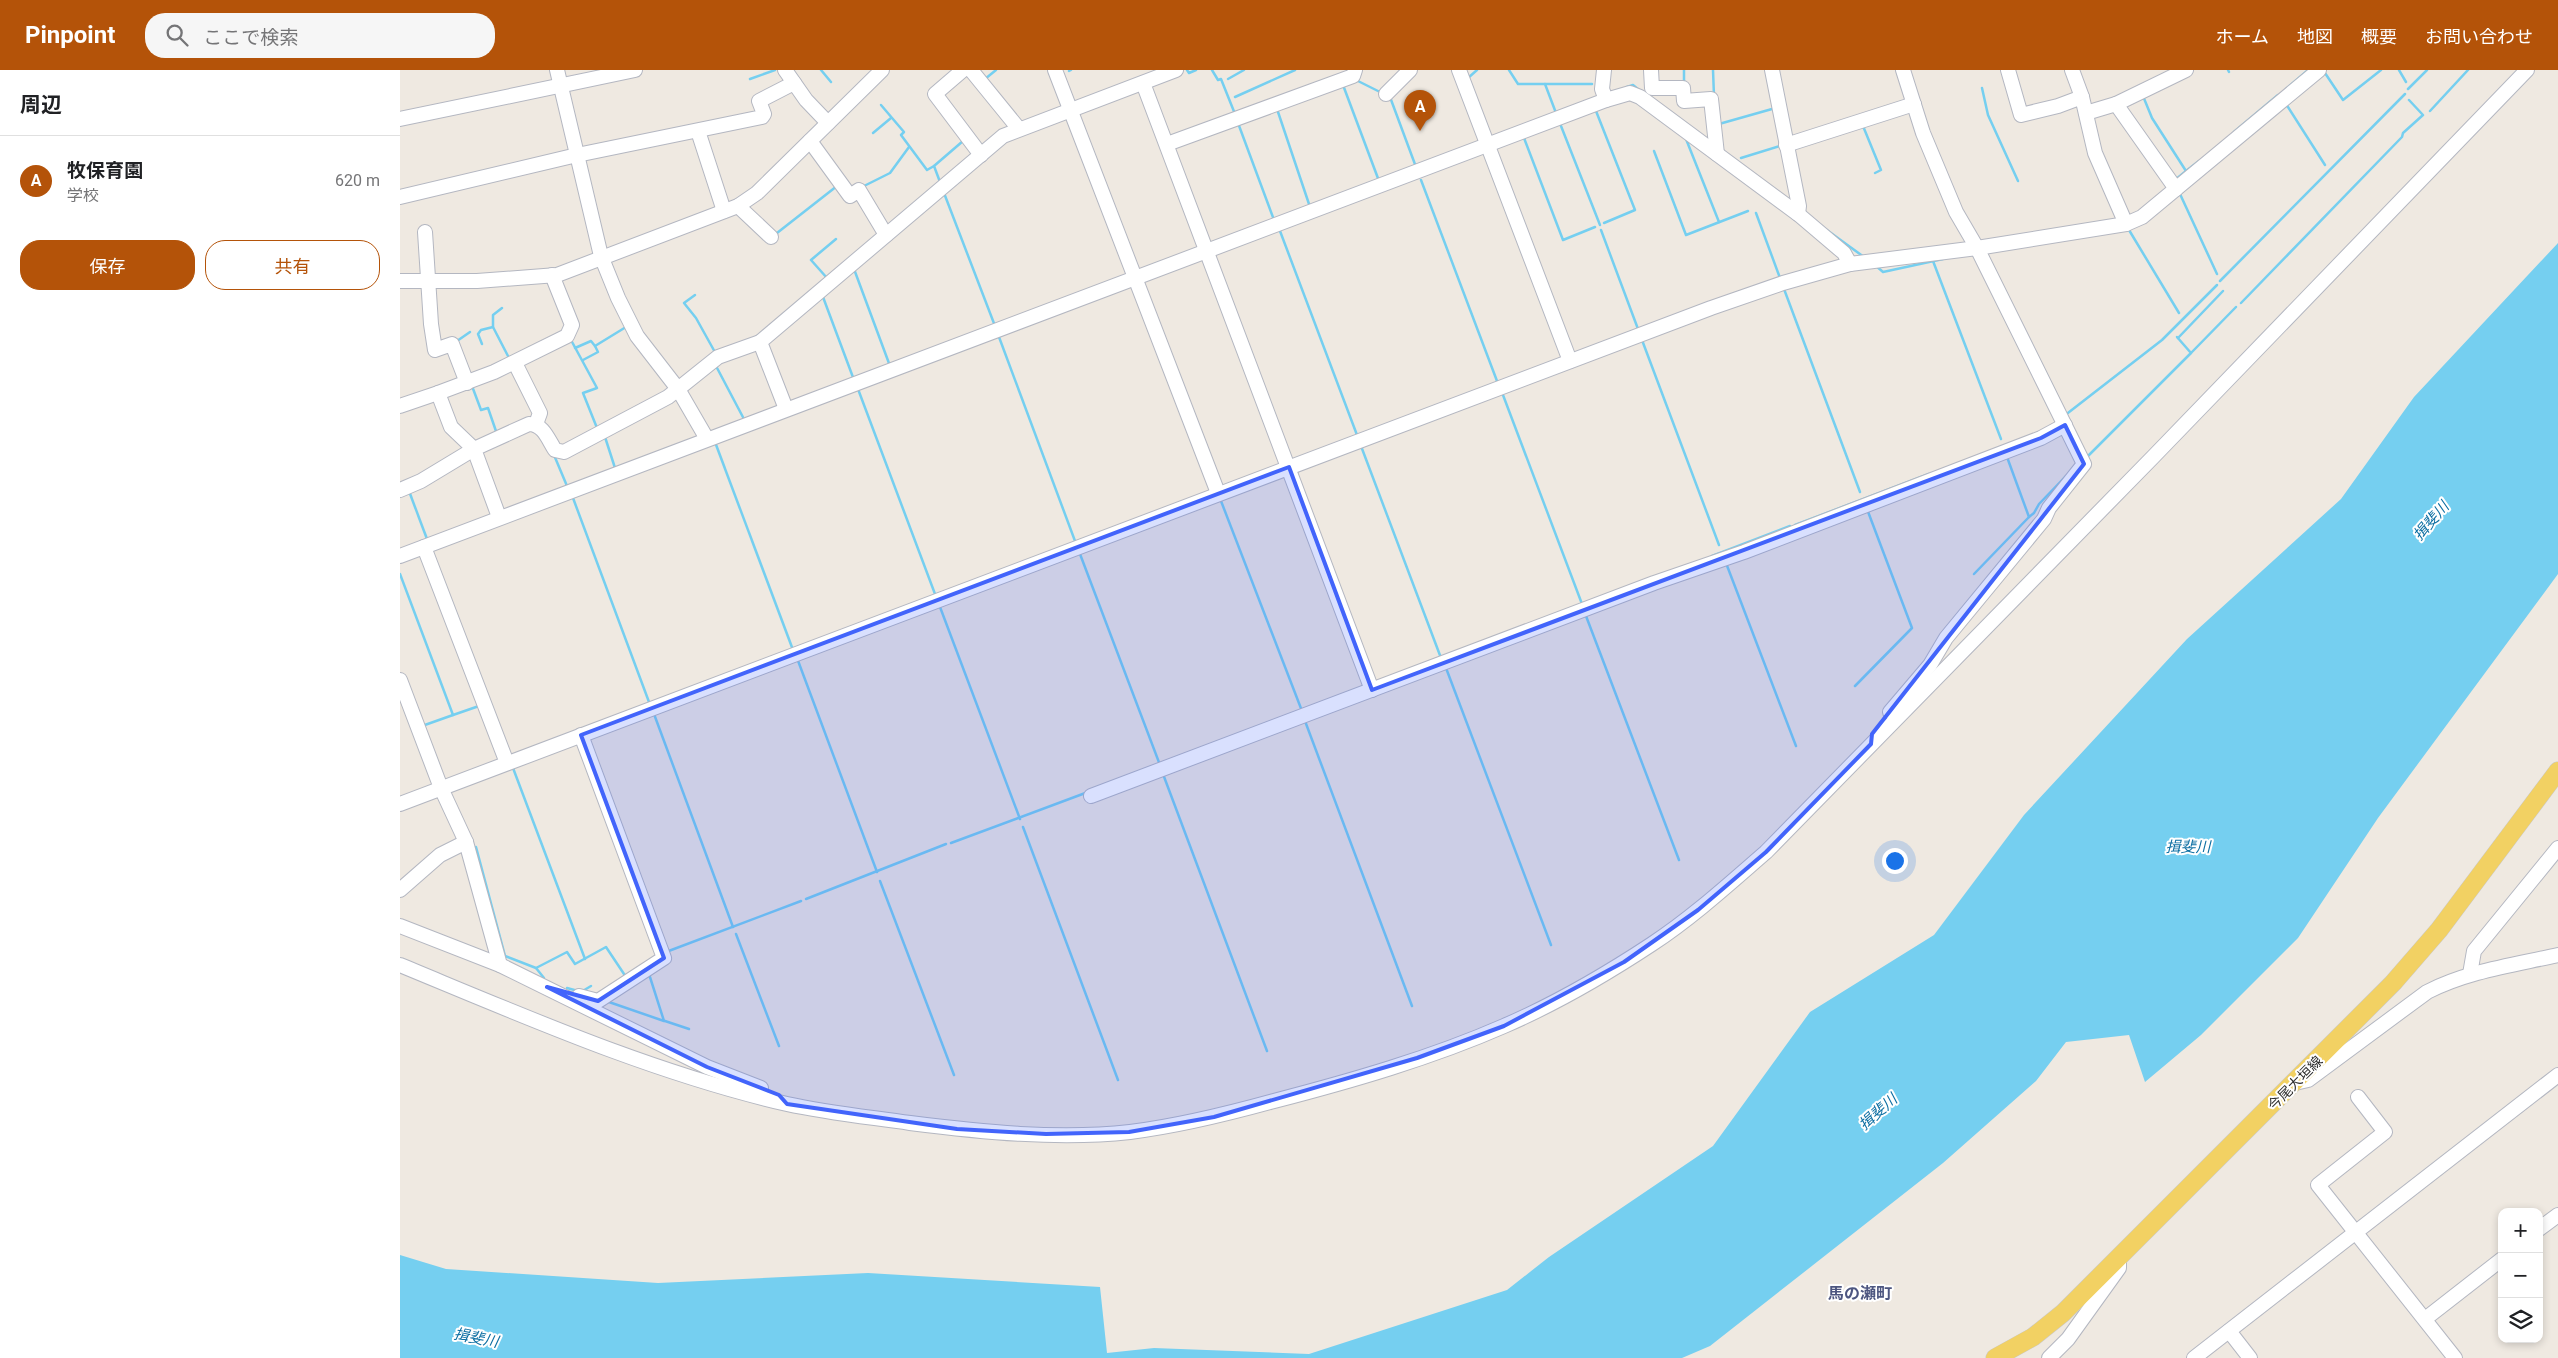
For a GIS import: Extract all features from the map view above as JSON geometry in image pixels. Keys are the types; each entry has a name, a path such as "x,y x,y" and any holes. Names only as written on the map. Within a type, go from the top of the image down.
{"main road":[{"name":"今尾大垣線","path":"1995,1358 2033,1337 2063,1313 2119,1259 2417,957 2497,854 2558,771"}],"street":[{"path":"557,70 601,256 618,298 638,336 678,389 707,439"},
{"path":"400,119 635,70"},
{"path":"785,70 806,100 828,123"},
{"path":"400,281 487,281 552,276 738,206 757,193 882,70"},
{"path":"963,70 935,94 980,155"},
{"path":"971,70 1019,129"},
{"path":"1055,70 1218,493"},
{"path":"400,490 421,481 474,449 529,424 536,424 541,427 555,450 564,452 668,397 718,357 760,342 1003,136 1176,70"},
{"path":"1167,144 1353,76 1355,70"},
{"path":"1386,94 1410,70"},
{"path":"1604,70 1602,89 1606,100"},
{"path":"1651,70 1652,88 1683,88 1684,101 1712,99 1717,154"},
{"path":"1772,70 1799,206 1798,214"},
{"path":"1871,744 1872,734 1930,665 1946,638 2044,519 2049,508 2084,464 1977,248 1956,212 1923,133 1903,70"},
{"path":"2008,70 2021,115 2058,106 2082,97"},
{"path":"2072,70 2082,97 2095,153 2126,224"},
{"path":"2086,113 2116,104 2186,70"},
{"path":"400,804 1218,493 1782,283 1850,264 1977,248 2126,224 2142,217 2319,70"},
{"path":"400,965 641,1060 786,1104 849,1115 957,1129 1046,1134 1129,1132 1214,1117 1323,1089 1417,1058 1504,1026 1556,1000 1656,942 1698,910 1766,852 2154,456 2527,70"},
{"path":"1463,72 1488,146 1570,361"},
{"path":"400,197 577,155 762,117 764,114 759,101 794,83"},
{"path":"1144,83 1372,690"},
{"path":"400,556 1606,100 1630,93 1640,97 1798,214 1844,253 1850,264"},
{"path":"1786,145 1914,104"},
{"path":"2116,104 2176,189"},
{"path":"698,131 724,211"},
{"path":"810,141 850,196 859,190 886,235"},
{"path":"738,206 770,238"},
{"path":"425,232 431,324 435,350 452,344 467,382"},
{"path":"400,406 515,363 567,336 572,326 552,276"},
{"path":"760,342 786,409"},
{"path":"515,363 540,413 536,424"},
{"path":"438,393 451,427 474,449 499,517"},
{"path":"1091,796 2041,438 2065,425"},
{"path":"424,547 507,763"},
{"path":"400,680 441,788 466,842 500,964"},
{"path":"547,987 598,1001 664,958 581,735"},
{"path":"400,890 440,856 466,842"},
{"path":"2470,974 2474,951 2558,848"},
{"path":"400,926 500,964 707,1067 779,1095 786,1104"},
{"path":"2295,1082 2308,1080 2427,992 2470,974 2556,959"},
{"path":"2194,1358 2558,1075"},
{"path":"2358,1097 2385,1132 2318,1185 2455,1358"},
{"path":"2543,1226 2558,1215"},
{"path":"2049,1358 2068,1338 2108,1284 2119,1268 2119,1259"},
{"path":"2425,1319 2498,1262"},
{"path":"2229,1331 2250,1358"}],"highlighted area":[{"path":"2065,425 2084,464 1872,734 1871,744 1766,852 1698,910 1624,962 1504,1026 1417,1058 1214,1117 1129,1132 1046,1134 957,1129 787,1104 779,1095 707,1067 547,987 598,1001 664,958 581,735 1289,467 1372,690 2041,438"}],"water":[{"name":"揖斐川","path":"2558,243 2558,574 2378,818 2298,938 2201,1035 2145,1082 2129,1035 2066,1042 2036,1081 1943,1163 1710,1346 1682,1358 400,1358 400,1255 446,1269 658,1283 868,1273 1100,1287 1107,1353 1154,1348 1309,1354 1507,1290 1549,1257 1713,1146 1810,1012 1934,935 2024,815 2187,639 2341,499 2414,397"}],"waterway":[{"path":"750,79 775,70"},
{"path":"821,70 831,82"},
{"path":"985,79 996,70"},
{"path":"1187,70 1189,73 1196,70"},
{"path":"1212,70 1218,80 1221,79 1235,114"},
{"path":"1228,79 1244,70"},
{"path":"1235,97 1295,70"},
{"path":"1468,78 1477,70"},
{"path":"1509,70 1518,84 1545,84 1556,113"},
{"path":"1684,70 1684,83"},
{"path":"1713,70 1714,96"},
{"path":"2325,73 2343,100 2381,70"},
{"path":"2399,70 2406,82"},
{"path":"2408,89 2427,70"},
{"path":"2430,111 2468,70"},
{"path":"2286,89 2307,71"},
{"path":"1356,80 1382,93"},
{"path":"1545,84 1592,84"},
{"path":"1343,85 1379,181"},
{"path":"1627,87 1633,85 1639,90"},
{"path":"1982,88 1988,115 2018,181"},
{"path":"2220,281 2405,94"},
{"path":"2234,132 2278,95"},
{"path":"2143,96 2152,118 2186,171 2199,161"},
{"path":"1390,97 1416,167"},
{"path":"2241,303 2402,137 2403,133 2423,115 2409,100"},
{"path":"2286,104 2325,165"},
{"path":"881,105 904,132 901,135 927,170 934,166"},
{"path":"1277,109 1310,207"},
{"path":"1719,124 1772,109"},
{"path":"1596,111 1635,210 1604,223"},
{"path":"873,133 891,118"},
{"path":"1238,123 1274,220"},
{"path":"1561,126 1600,225"},
{"path":"1863,126 1881,170 1875,173"},
{"path":"1524,138 1563,240 1595,227"},
{"path":"1686,139 1719,222"},
{"path":"940,182 934,166 963,141"},
{"path":"1741,158 1780,146"},
{"path":"864,186 890,173 909,147"},
{"path":"1654,151 1686,235 1748,211"},
{"path":"2175,180 2186,171"},
{"path":"1421,180 1497,381"},
{"path":"777,233 837,186"},
{"path":"944,193 995,326"},
{"path":"2180,194 2217,274"},
{"path":"1756,213 1780,278"},
{"path":"1824,228 1864,257"},
{"path":"1601,230 1638,329"},
{"path":"2129,230 2179,313"},
{"path":"1280,231 1357,435"},
{"path":"827,278 811,260 836,239"},
{"path":"1875,265 1883,272 1943,259"},
{"path":"1933,261 2001,439"},
{"path":"854,269 890,366"},
{"path":"2064,416 2162,340 2217,285"},
{"path":"1784,289 1860,492"},
{"path":"2178,338 2223,291"},
{"path":"695,295 684,303 696,318 716,354"},
{"path":"823,297 854,380"},
{"path":"2191,353 2236,307"},
{"path":"502,308 493,315 493,327 509,358"},
{"path":"482,344 478,334 481,330 493,327"},
{"path":"583,360 598,352 595,346 626,327"},
{"path":"457,341 470,332"},
{"path":"999,337 1075,541"},
{"path":"2087,457 2191,353 2177,337"},
{"path":"571,340 597,388 583,393 597,428"},
{"path":"1642,340 1719,545"},
{"path":"575,348 591,341 595,346"},
{"path":"716,366 745,421"},
{"path":"472,386 481,410 488,408 497,434"},
{"path":"858,389 935,594"},
{"path":"1503,395 1582,604"},
{"path":"605,437 615,468"},
{"path":"715,442 793,650"},
{"path":"1361,446 1441,658"},
{"path":"554,455 567,486"},
{"path":"2007,457 2029,517 2066,476"},
{"path":"1795,525 1929,474"},
{"path":"409,491 427,539"},
{"path":"573,498 649,702"},
{"path":"1221,501 1302,711"},
{"path":"1855,686 1912,628 1867,509"},
{"path":"1974,574 2029,517"},
{"path":"1712,556 1790,526"},
{"path":"1080,554 1160,765"},
{"path":"1726,563 1796,746"},
{"path":"400,574 453,715 479,706"},
{"path":"940,607 1020,819"},
{"path":"1586,616 1679,860"},
{"path":"797,658 877,872"},
{"path":"1446,668 1551,945"},
{"path":"654,714 733,927"},
{"path":"422,726 453,715"},
{"path":"1305,721 1412,1006"},
{"path":"513,768 585,959"},
{"path":"1163,774 1267,1051"},
{"path":"951,843 1088,792"},
{"path":"1023,827 1118,1080"},
{"path":"806,899 946,844"},
{"path":"476,847 505,956 536,968 567,952 575,964 606,947 626,977"},
{"path":"880,881 954,1075"},
{"path":"666,952 801,901"},
{"path":"736,934 779,1046"},
{"path":"536,968 544,978"},
{"path":"606,1001 664,1021 649,974"},
{"path":"581,992 591,986"},
{"path":"567,988 578,991"},
{"path":"665,1021 689,1029"}],"place":[{"name":"牧保育園","path":"1420,131"}],"district":[{"name":"馬の瀬町","path":"1860,1293"}]}
